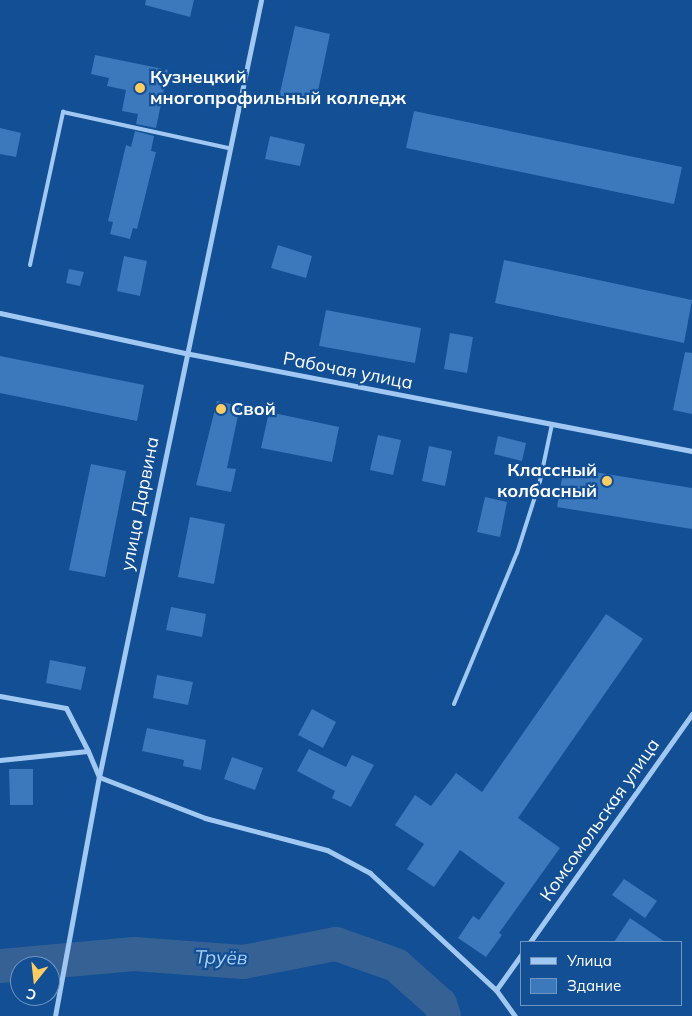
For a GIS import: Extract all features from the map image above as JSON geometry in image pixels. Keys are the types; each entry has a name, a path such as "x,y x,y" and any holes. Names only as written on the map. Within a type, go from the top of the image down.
{"street":[{"name":"улица Дарвина","path":"55,1015 99,777 185,353 261,0"},
{"name":"Рабочая улица","path":"0,313 185,353 692,451"},
{"path":"0,696 66,708 99,777 205,818 327,850 370,873 496,990 515,1016"},
{"name":"Комсомольская улица","path":"531,941 692,714"},
{"path":"0,760 88,751"},
{"path":"496,990 520,956"}],"lane":[{"path":"30,265 63,112 228,148"},
{"path":"454,704 517,552 540,480 552,424"}],"building":[{"path":"146,0 194,0 190,17 145,5"},
{"path":"295,26 330,34 315,105 279,97"},
{"name":"Кузнецкий многопрофильный колледж","path":"95,55 168,70 156,128 136,124 138,114 122,111 126,90 107,86 109,78 91,74"},
{"path":"414,111 682,167 674,204 406,148"},
{"path":"0,128 21,133 16,157 0,154"},
{"path":"135,131 154,136 151,151 156,152 137,229 133,228 130,239 110,234 113,222 108,221 126,145 131,147"},
{"path":"270,136 305,144 300,166 265,159"},
{"path":"278,245 312,256 306,278 271,268"},
{"path":"124,256 147,261 140,296 117,291"},
{"path":"504,260 692,300 684,343 495,303"},
{"path":"69,269 84,272 80,286 66,283"},
{"path":"326,310 421,328 415,363 319,346"},
{"path":"450,333 473,337 467,373 444,369"},
{"path":"685,352 692,353 692,414 673,410"},
{"path":"0,356 144,385 137,421 0,393"},
{"path":"217,401 240,406 227,468 236,469 231,492 196,485"},
{"path":"269,412 339,427 332,462 261,448"},
{"path":"378,435 401,440 393,475 370,470"},
{"path":"498,436 526,443 522,461 494,454"},
{"path":"429,446 452,451 445,486 422,481"},
{"path":"91,464 126,471 105,577 69,570"},
{"path":"564,467 692,488 692,529 557,507"},
{"path":"485,497 507,502 500,537 477,532"},
{"path":"190,517 225,524 214,584 178,577"},
{"path":"171,607 206,614 202,637 166,630"},
{"path":"606,614 643,639 518,818 560,848 499,933 502,935 486,957 458,938 473,916 479,920 505,883 460,850 434,887 407,869 424,844 395,825 415,795 431,806 456,773 482,792"},
{"path":"50,660 86,667 81,690 46,683"},
{"path":"157,675 193,682 188,705 153,698"},
{"path":"312,709 336,722 323,748 298,735"},
{"path":"147,728 206,740 201,770 183,766 184,760 142,751"},
{"path":"309,749 346,767 352,755 374,765 351,807 332,798 335,791 297,771"},
{"path":"232,757 263,768 255,790 224,779"},
{"path":"9,769 33,769 33,805 10,805"},
{"path":"624,879 657,901 645,918 612,895"},
{"path":"630,918 664,941 615,941"}],"waterway":[{"name":"Труёв","path":"0,966 134,954 243,962 336,944 396,965 440,1004 444,1016"}],"place":[{"name":"Кузнецкий многопрофильный колледж","path":"140,88"},
{"name":"Свой","path":"221,409"},
{"name":"Классный колбасный","path":"607,481"}]}
